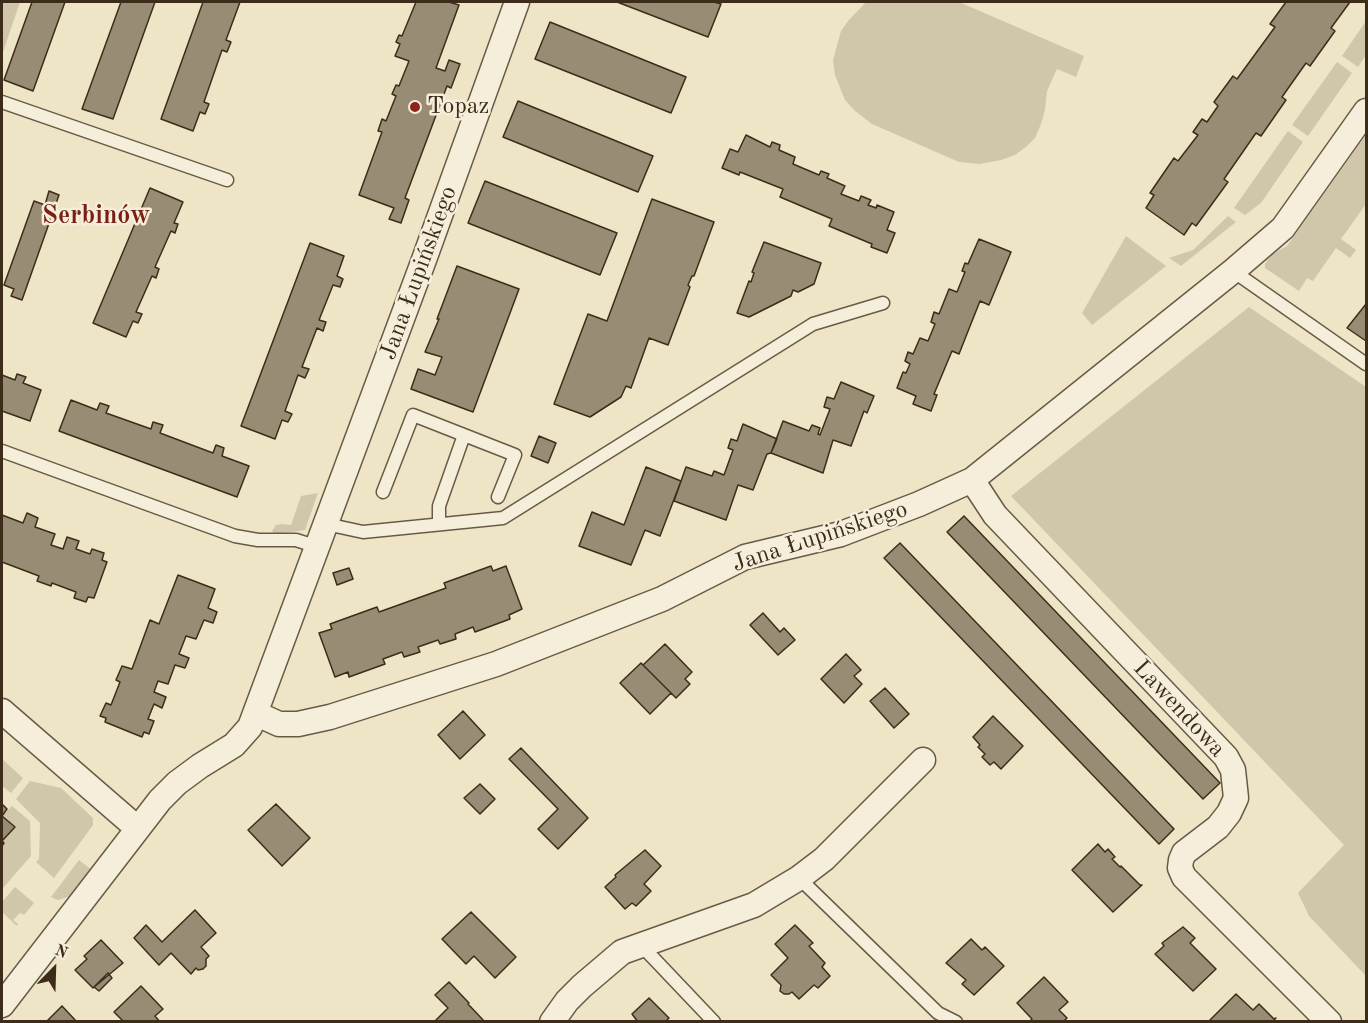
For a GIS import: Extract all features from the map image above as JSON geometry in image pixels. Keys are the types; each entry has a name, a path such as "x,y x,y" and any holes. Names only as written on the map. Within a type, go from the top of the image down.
{"street":[{"name":"Jana Łupińskiego","path":"2,1005 137,828 177,783 242,738 257,714 517,2"},
{"name":"Jana Łupińskiego","path":"257,714 279,724 298,724 330,717 496,664 662,599 745,557 841,534 919,504 972,480 1233,271 1283,228 1366,111"},
{"name":"Lawendowa","path":"972,480 995,514 1226,756 1233,771 1236,798 1229,813 1218,827 1184,853 1180,868 1184,877 1329,1022"},
{"path":"2,711 137,828"},
{"path":"552,1022 567,1001 582,986 622,952 753,905 799,878 824,859 923,760"}],"lane":[{"path":"2,102 227,180"},
{"path":"1233,271 1366,364"},
{"path":"326,524 363,532 503,518 813,324 883,303"},
{"path":"383,492 413,415 515,455 498,497"},
{"path":"439,524 439,506 464,435"},
{"path":"2,451 235,536 258,540 296,540 318,547"},
{"path":"799,878 938,1013 956,1022"},
{"path":"640,944 714,1022"}],"shaded area":[{"path":"2,2 20,2 2,55"},
{"path":"866,2 959,2 1084,56 1076,77 1057,69 1047,91 1041,124 1035,138 1027,146 1015,155 1001,160 979,164 959,162 872,124 845,100 835,75 833,60 841,31"},
{"path":"1366,21 1366,55 1358,67 1342,56"},
{"path":"1337,62 1352,73 1308,136 1292,125"},
{"path":"1288,131 1303,142 1261,203 1245,215 1234,208"},
{"path":"1366,135 1366,204 1341,239 1356,250 1350,258 1336,248 1313,281 1307,278 1299,291 1265,268 1265,264 1271,255 1287,246"},
{"path":"1228,216 1236,222 1181,266 1169,258 1193,250"},
{"path":"1126,236 1166,266 1092,325 1082,313"},
{"path":"1249,307 1366,387 1366,976 1309,916 1298,893 1344,845 1011,496"},
{"path":"318,493 305,530 275,534 272,531 276,525 291,525 301,496"},
{"path":"2,759 23,778 11,793 2,786"},
{"path":"30,781 61,788 93,818 93,825 54,878 36,862 39,859 40,823 16,799"},
{"path":"12,806 30,821 31,856 2,889 2,846 4,843 2,841 15,827 2,816"},
{"path":"79,860 92,870 71,896 58,900 51,897"},
{"path":"15,887 34,903 24,915 20,913 13,920 18,924 17,926 2,912 2,902"}],"building":[{"path":"32,2 65,2 33,91 4,80"},
{"path":"121,2 155,2 113,119 82,109"},
{"path":"203,2 240,2 226,40 231,42 227,52 222,50 204,102 209,104 205,114 200,112 193,131 161,119"},
{"name":"Topaz","path":"416,2 449,2 459,5 436,68 445,71 449,60 460,64 451,88 447,86 405,198 409,200 401,223 389,219 394,208 359,195 382,132 378,131 382,119 386,121 396,96 392,94 396,85 399,86 409,61 395,56 400,44 396,42 399,35 402,36"},
{"path":"617,2 714,2 721,4 708,37"},
{"path":"1286,2 1350,2 1331,28 1335,31 1310,66 1306,63 1282,97 1286,100 1261,136 1256,133 1224,179 1228,182 1196,226 1192,223 1184,235 1146,208 1154,195 1150,193 1174,158 1178,161 1198,135 1193,132 1202,119 1207,122 1218,106 1214,102 1233,76 1237,79 1275,27 1270,24"},
{"path":"550,22 686,77 671,113 535,59"},
{"path":"518,101 653,156 638,192 503,137"},
{"path":"746,135 770,147 772,142 780,145 779,150 795,157 793,164 819,175 821,171 829,174 827,178 845,186 841,194 859,201 861,196 871,200 868,205 876,208 877,205 894,212 887,230 895,233 887,253 871,247 872,244 829,226 832,219 780,197 783,189 740,172 739,175 722,168 730,149 738,152"},
{"path":"485,181 617,233 600,275 468,223"},
{"path":"150,188 183,202 174,223 178,224 175,233 171,231 155,267 159,269 156,278 152,276 136,312 142,314 138,323 133,321 126,337 93,323"},
{"path":"49,191 59,195 22,300 11,296 14,289 4,285 34,201 45,205"},
{"path":"652,199 714,222 694,276 688,285 690,287 668,345 649,338 631,388 626,386 621,397 590,417 554,404 588,314 607,321"},
{"path":"979,239 1011,252 989,305 980,301 959,354 952,351 934,394 937,395 931,411 913,404 916,396 897,388 903,372 906,373 910,364 905,361 908,352 913,354 920,338 928,341 935,324 931,322 934,312 939,314 949,289 957,292 965,272 962,271 965,263 968,264"},
{"path":"764,242 821,263 814,284 798,292 793,290 791,296 749,317 737,313 749,281 751,282 754,273 752,272"},
{"path":"310,243 344,256 337,276 343,279 340,287 333,285 319,320 326,322 323,331 317,328 302,367 309,369 305,378 298,375 285,411 292,414 288,422 282,420 275,439 241,426"},
{"path":"457,266 519,289 473,412 411,389 418,369 435,375 442,357 425,352"},
{"path":"1366,304 1366,341 1347,328"},
{"path":"17,374 26,377 23,383 41,390 30,421 2,411 2,375 15,380"},
{"path":"841,382 874,396 867,413 864,411 851,446 833,440 823,473 771,453 783,421 809,431 812,425 820,428 818,434 820,435 830,409 824,407 827,397 834,399"},
{"path":"71,400 97,410 100,403 109,406 106,413 151,429 153,422 163,425 160,433 213,453 216,445 224,448 222,456 249,466 237,497 59,431"},
{"path":"743,424 777,439 771,453 767,454 753,490 738,485 726,520 674,501 686,467 712,476 714,471 724,475 733,450 728,448 731,439 737,441"},
{"path":"539,436 556,443 548,463 531,456"},
{"path":"646,467 681,481 660,536 645,530 631,565 579,546 592,512 624,525"},
{"path":"27,513 38,518 35,527 55,534 51,545 63,549 67,537 79,541 76,549 90,554 92,549 104,553 102,560 107,562 94,598 88,597 86,602 74,598 76,592 52,583 51,586 37,581 39,576 2,562 2,515 23,523"},
{"path":"964,516 1220,783 1203,799 947,532"},
{"path":"900,543 1174,829 1159,844 884,558"},
{"path":"491,566 493,571 506,566 522,609 509,615 510,619 475,632 473,627 455,634 456,639 440,644 438,640 418,647 420,652 404,657 402,652 383,659 385,664 349,677 348,672 335,677 319,633 332,629 330,624 377,607 379,612 446,588 444,583"},
{"path":"349,568 353,579 337,585 333,573"},
{"path":"178,575 215,589 208,608 217,612 213,623 204,620 196,639 186,636 179,654 189,658 185,668 175,665 168,684 158,681 154,692 166,697 162,708 154,704 148,719 154,721 149,734 144,732 142,737 105,722 106,718 100,716 106,703 111,705 120,682 116,680 122,666 132,669 150,620 159,624"},
{"path":"763,613 780,632 784,628 795,640 778,655 750,625"},
{"path":"665,644 692,672 685,679 690,684 676,698 643,665"},
{"path":"846,654 861,670 854,676 862,684 844,703 821,679"},
{"path":"641,663 671,693 650,714 620,683"},
{"path":"885,688 909,714 894,728 870,701"},
{"path":"463,711 485,735 460,759 438,735"},
{"path":"993,716 1023,746 1001,769 994,762 990,765 982,757 985,754 973,737"},
{"path":"521,748 588,818 558,849 538,829 558,809 509,759"},
{"path":"480,784 495,799 480,814 464,798"},
{"path":"2,804 7,809 2,816"},
{"path":"276,804 310,838 282,866 248,830"},
{"path":"2,816 15,827 2,841"},
{"path":"1098,844 1105,852 1108,849 1115,857 1112,859 1142,885 1113,912 1072,870"},
{"path":"645,850 661,866 644,884 651,891 636,906 632,903 625,909 605,887 616,877 615,875"},
{"path":"195,910 216,933 201,947 209,956 203,969 196,968 191,974 171,953 159,965 134,938 146,925 162,942"},
{"path":"471,912 516,957 495,978 474,956 466,964 442,939"},
{"path":"795,925 813,943 809,946 825,963 822,967 830,976 818,988 814,985 799,999 792,992 784,994 780,991 781,985 771,975 788,958 775,944"},
{"path":"1183,927 1195,938 1190,943 1216,969 1193,991 1155,954 1164,946 1162,943"},
{"path":"971,939 982,950 985,947 1004,966 974,995 962,984 966,980 946,963"},
{"path":"101,940 123,963 93,988 75,970 87,959 84,956"},
{"path":"108,973 112,978 99,991 94,987"},
{"path":"1044,977 1068,1002 1059,1010 1067,1018 1063,1022 1029,1022 1032,1019 1017,1003"},
{"path":"449,982 485,1022 435,1021 448,1008 435,995"},
{"path":"141,986 163,1009 155,1016 160,1022 124,1022 114,1012"},
{"path":"1236,994 1253,1010 1259,1004 1274,1019 1276,1018 1272,1022 1208,1022"},
{"path":"649,998 669,1018 665,1022 638,1022 632,1014"},
{"path":"62,1006 77,1022 46,1022"}],"place":[{"name":"Topaz","path":"415,107"}],"district":[{"name":"Serbinów","path":"96,216"}]}
